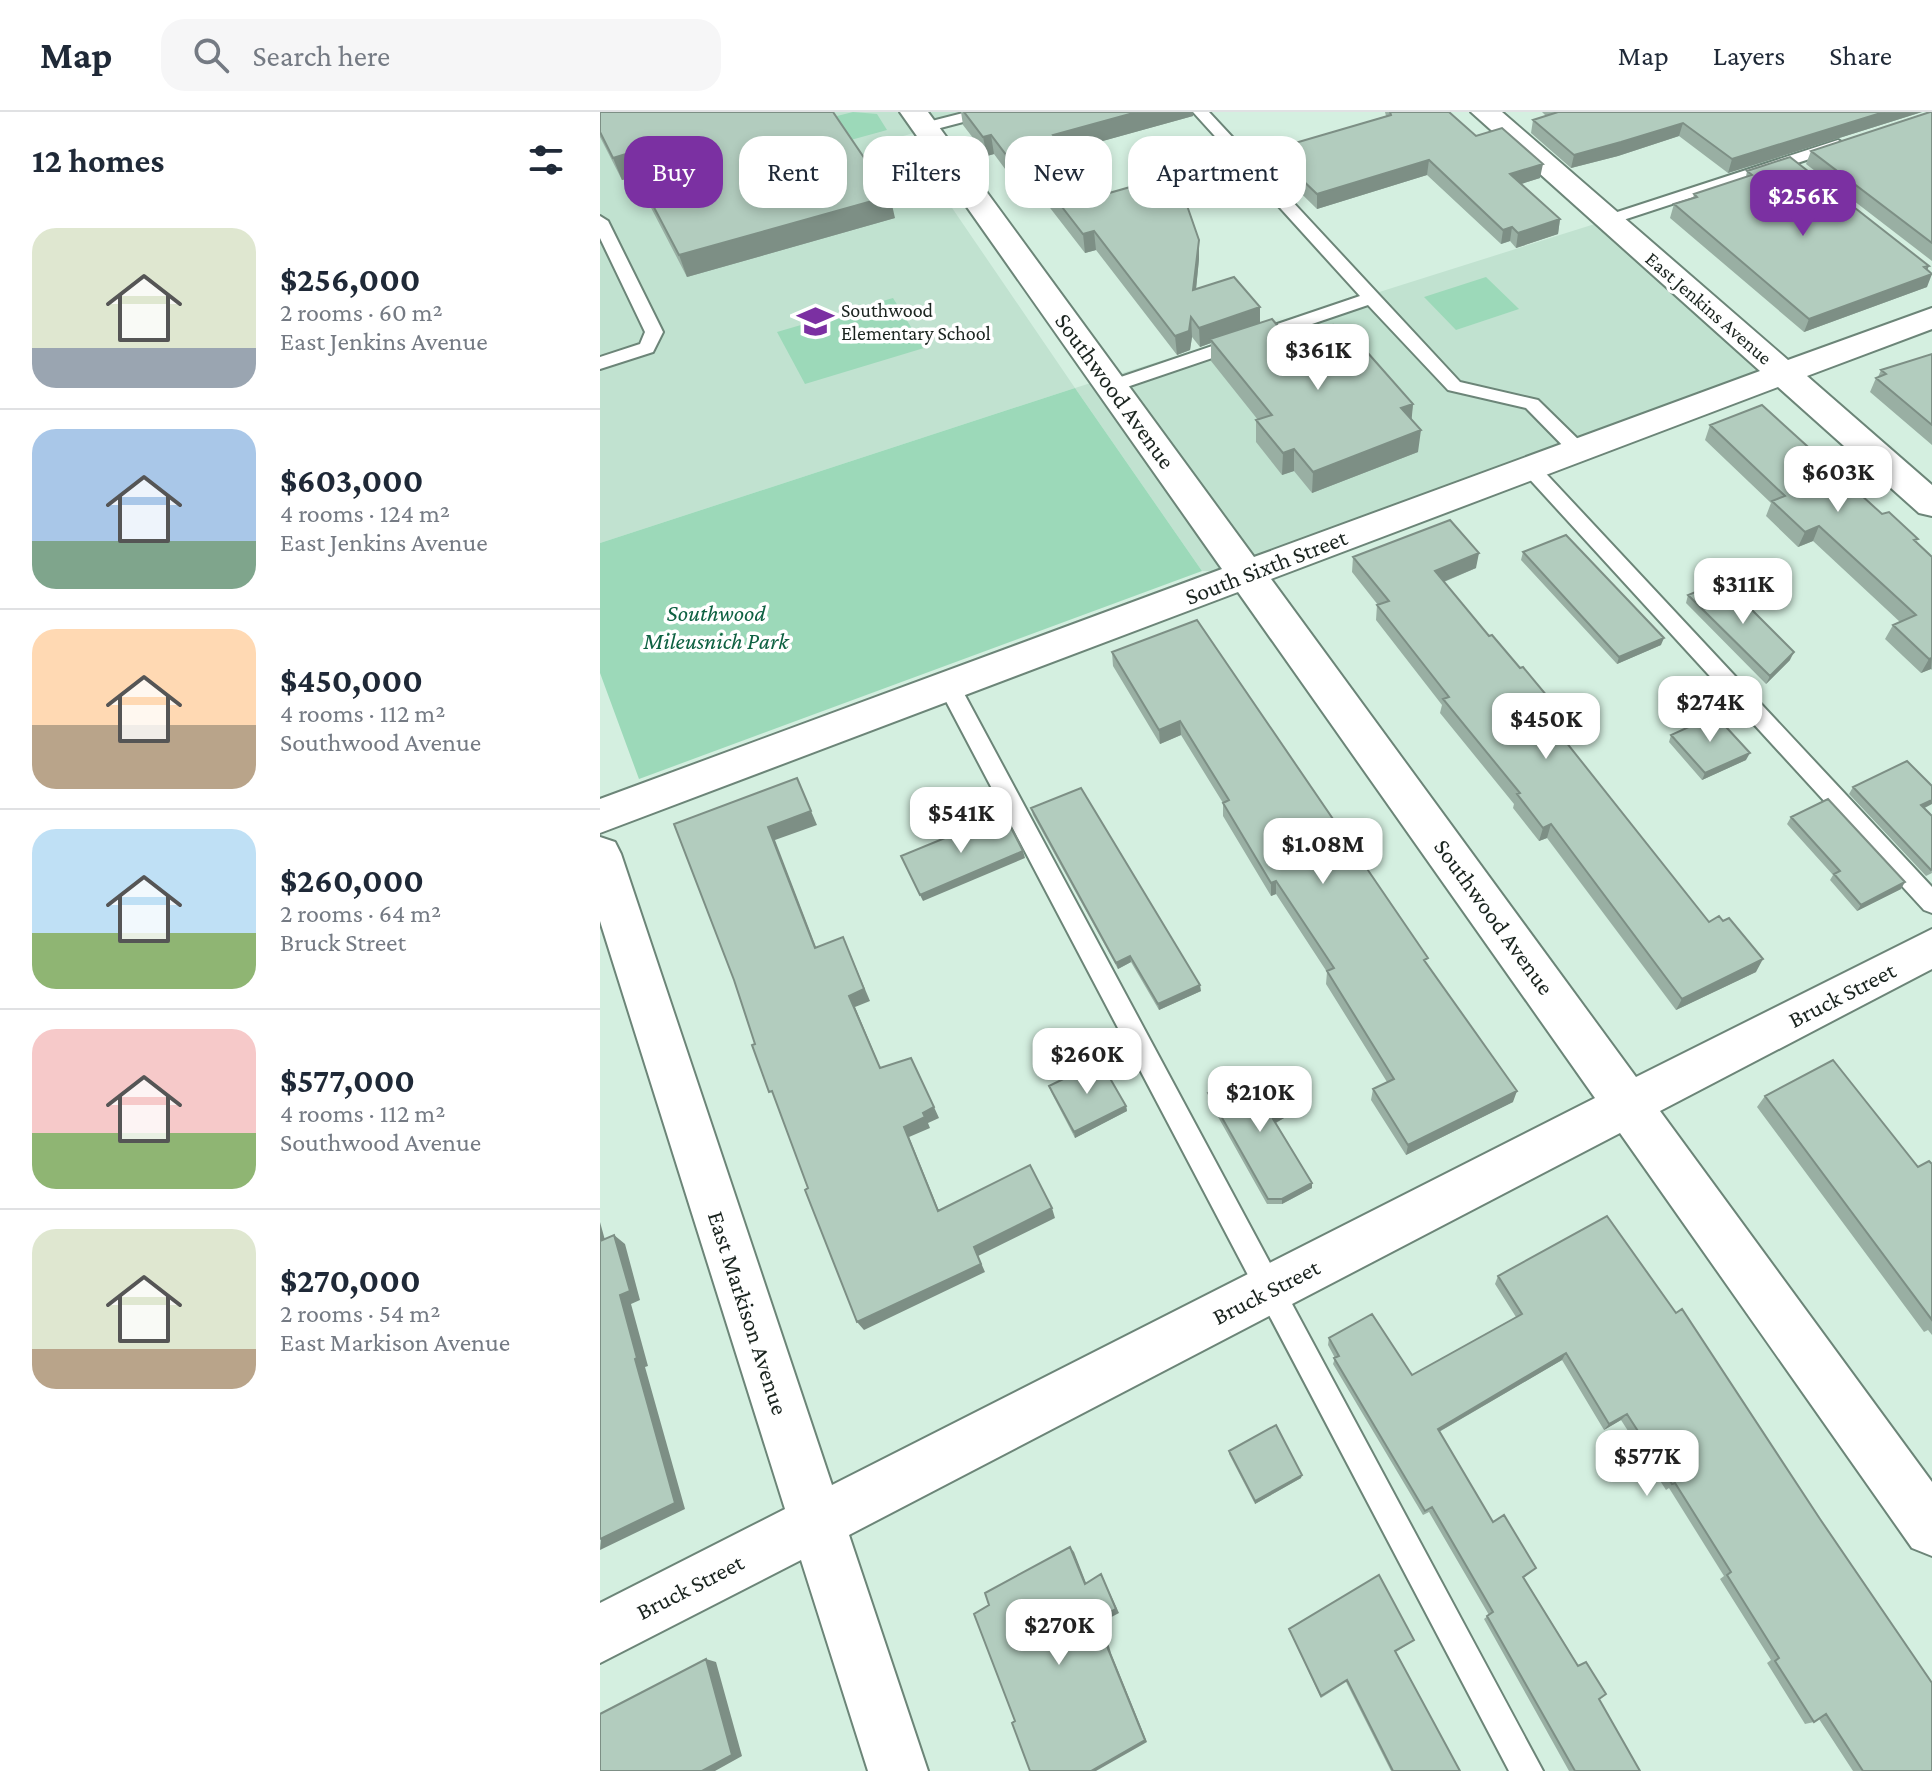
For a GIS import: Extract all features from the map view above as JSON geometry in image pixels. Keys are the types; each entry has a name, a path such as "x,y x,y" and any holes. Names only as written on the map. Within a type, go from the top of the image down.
{"street":[{"name":"East Jenkins Avenue","path":"1485,112 1932,504"},
{"name":"Southwood Avenue","path":"920,120 1932,1528"},
{"name":"South Sixth Street","path":"600,816 1932,318"},
{"name":"East Markison Avenue","path":"600,854 898,1771"},
{"name":"Bruck Street","path":"600,1634 1932,948"}],"lane":[{"path":"920,120 985,112"},
{"path":"1201,112 1454,386 1532,404 1578,450"},
{"path":"1608,220 1795,166 1860,138"},
{"path":"600,221 654,332 647,348 600,363"},
{"path":"1112,386 1371,298"},
{"path":"1530,468 1932,903"},
{"path":"949,686 1527,1771"}],"shaded area":[{"name":"Southwood Elementary School","path":"600,112 994,112 903,136 863,136 863,208 952,208 1075,388 600,543"},
{"path":"1617,217 1786,367 1252,571 1202,571 1075,388"}],"green space":[{"path":"853,112 877,114 887,130 847,141 847,136 819,136 829,118"},
{"path":"1486,277 1519,309 1456,330 1424,297"},
{"path":"893,298 924,348 805,384 777,332"},
{"name":"Southwood Mileusnich Park","path":"1075,388 1202,571 639,779 600,673 600,543"}],"building":[{"path":"600,112 833,112 863,156 863,204 679,255 654,208 723,208 723,136 624,136 624,155 613,158 600,132"},
{"path":"964,112 1137,112 1054,136 1005,136 1005,154 991,135 982,136"},
{"path":"1390,112 1449,112 1476,136 1502,128 1543,164 1510,174 1560,219 1518,233 1512,227 1503,230 1429,160 1317,194 1306,183 1306,140 1391,115"},
{"path":"1558,112 1884,112 1732,159 1683,123 1574,155 1533,120"},
{"path":"1932,112 1932,243 1811,151"},
{"path":"1790,157 1929,266 1924,267 1932,274 1809,319 1674,204 1697,197 1694,194 1752,175 1747,171"},
{"path":"1128,188 1128,208 1188,208 1199,240 1193,290 1234,277 1260,307 1199,328 1191,317 1189,331 1175,336 1094,231 1083,234 1063,208 1112,208 1112,192"},
{"path":"1272,319 1289,339 1333,325 1345,337 1352,335 1413,404 1401,408 1421,430 1313,472 1294,449 1283,453 1256,420 1272,415 1210,339"},
{"path":"1932,354 1932,425 1876,378 1886,374 1881,370"},
{"path":"1762,405 1882,514 1889,512 1932,557 1932,658 1929,659 1893,625 1916,615 1819,526 1805,532 1772,501 1785,496 1710,425"},
{"path":"1450,520 1479,553 1435,571 1489,636 1492,635 1520,668 1523,667 1552,702 1539,708 1709,922 1719,916 1723,921 1729,918 1763,959 1682,999 1551,824 1543,828 1517,794 1520,793 1443,699 1449,697 1377,605 1389,601 1353,557"},
{"path":"1566,535 1664,638 1619,657 1523,552"},
{"path":"1723,581 1794,652 1770,676 1688,595"},
{"path":"1197,620 1428,958 1424,960 1517,1091 1408,1145 1373,1089 1394,1079 1327,971 1334,968 1276,881 1271,883 1223,803 1229,800 1180,721 1159,730 1112,652"},
{"path":"1715,715 1750,753 1705,773 1671,735"},
{"path":"1907,761 1932,786 1932,800 1921,805 1932,816 1931,870 1853,787"},
{"path":"797,778 811,811 768,827 815,948 843,937 864,989 849,996 880,1068 911,1058 934,1107 923,1113 925,1117 904,1127 938,1211 1030,1165 1052,1208 974,1247 981,1264 857,1322 805,1190 808,1188 752,1045 755,1044 734,980 674,824"},
{"path":"1081,788 1200,985 1158,1004 1130,956 1116,963 1031,808"},
{"path":"1828,799 1905,882 1861,905 1834,874 1840,871 1791,817"},
{"path":"1006,818 1023,851 920,895 901,856 979,824 981,827"},
{"path":"1833,1060 1918,1167 1929,1161 1932,1164 1932,1320 1765,1096"},
{"path":"1100,1061 1126,1106 1074,1132 1049,1086"},
{"path":"1256,1068 1285,1113 1273,1119 1312,1183 1282,1199 1268,1199 1208,1093"},
{"path":"1607,1216 1676,1313 1682,1309 1932,1683 1932,1771 1863,1771 1826,1714 1814,1722 1775,1661 1779,1658 1727,1575 1731,1572 1675,1483 1672,1484 1627,1414 1609,1424 1566,1353 1438,1429 1493,1522 1504,1515 1536,1568 1523,1577 1578,1666 1586,1662 1606,1694 1599,1699 1640,1771 1575,1771 1487,1616 1493,1612 1432,1507 1425,1511 1334,1358 1339,1356 1329,1338 1372,1314 1412,1375 1522,1314 1498,1276"},
{"path":"614,1235 630,1291 620,1295 675,1503 600,1539 600,1241"},
{"path":"1276,1425 1302,1475 1255,1501 1229,1451"},
{"path":"1070,1547 1085,1584 1101,1574 1116,1609 1099,1618 1108,1649 1145,1740 1091,1771 1030,1771 1012,1723 1015,1721 974,1614 989,1605 985,1593"},
{"path":"1379,1575 1414,1640 1395,1651 1460,1771 1393,1771 1347,1680 1321,1696 1289,1629"},
{"path":"706,1659 732,1755 702,1771 600,1771 600,1714"}],"place":[{"name":"Southwood Elementary School","path":"815,322"}]}
